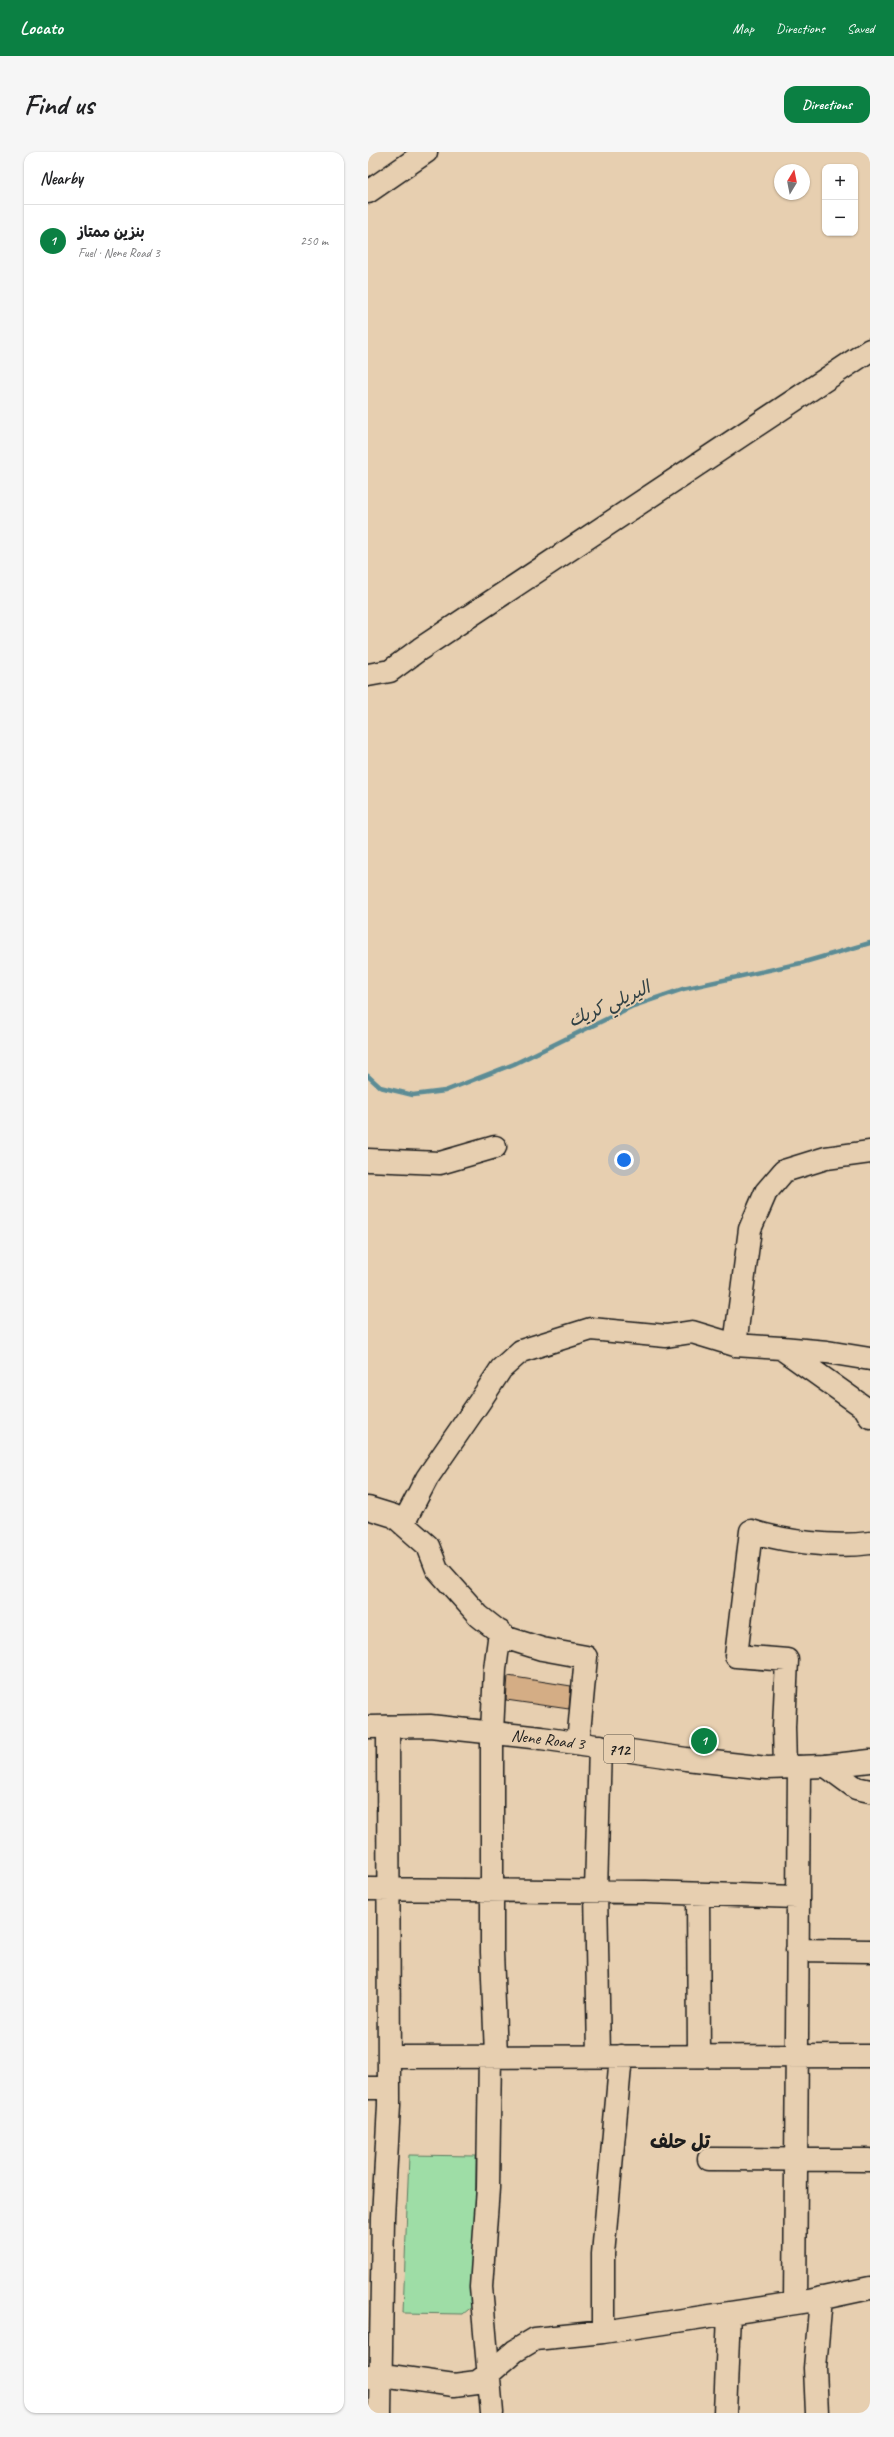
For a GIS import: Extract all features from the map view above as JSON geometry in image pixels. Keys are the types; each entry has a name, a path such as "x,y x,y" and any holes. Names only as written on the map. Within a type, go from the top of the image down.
{"street":[{"path":"368,192 426,152"},
{"path":"368,675 390,671 420,649 870,350"},
{"path":"368,1160 440,1163 494,1147"},
{"path":"735,1345 750,1229 766,1192 784,1171 826,1158 870,1152"},
{"path":"403,1524 427,1478 501,1369 521,1351 591,1329 666,1336 692,1332 735,1345 827,1352 870,1359"},
{"path":"781,1348 865,1408 870,1417"},
{"path":"368,1508 394,1516 428,1546 437,1569 479,1616 507,1638 542,1649 586,1657 578,1743"},
{"path":"795,2302 797,1897 792,1767 784,1727 787,1660 736,1656 751,1531 774,1539 832,1543 870,1543"},
{"path":"492,2413 481,2287 488,2188 493,2056 492,1732 495,1669 500,1632"},
{"name":"Nene Road 3","path":"378,1727 430,1726 492,1732 686,1759 767,1768 826,1766 870,1761"},
{"path":"378,1727 378,1890 389,2057 378,2088 374,2376 380,2413"},
{"path":"599,2056 596,1891 600,1746"},
{"path":"826,1766 856,1788 870,1791"},
{"path":"378,1890 596,1891 797,1897"},
{"path":"698,1894 699,2056"},
{"path":"797,1950 870,1951"},
{"path":"603,2332 603,2254 621,2056"},
{"path":"389,2057 870,2056"},
{"path":"709,2159 796,2158 870,2160"},
{"path":"374,2376 454,2385 477,2382 488,2375 514,2351 535,2339 603,2332 729,2313 821,2298 870,2288"},
{"path":"817,2413 815,2368 821,2298"},
{"path":"725,2413 729,2313"}],"green space":[{"path":"409,2155 476,2156 474,2305 463,2314 403,2313"}],"building":[{"path":"508,1676 571,1686 569,1709 506,1700"}],"waterway":[{"name":"اليريلي كريك","path":"368,1076 380,1087 413,1095 445,1091 514,1064 633,1006 683,989 801,963 870,943"}],"place":[{"name":"بنزين ممتاز","path":"704,1741"}],"district":[{"name":"تل حلف","path":"680,2141"}]}
